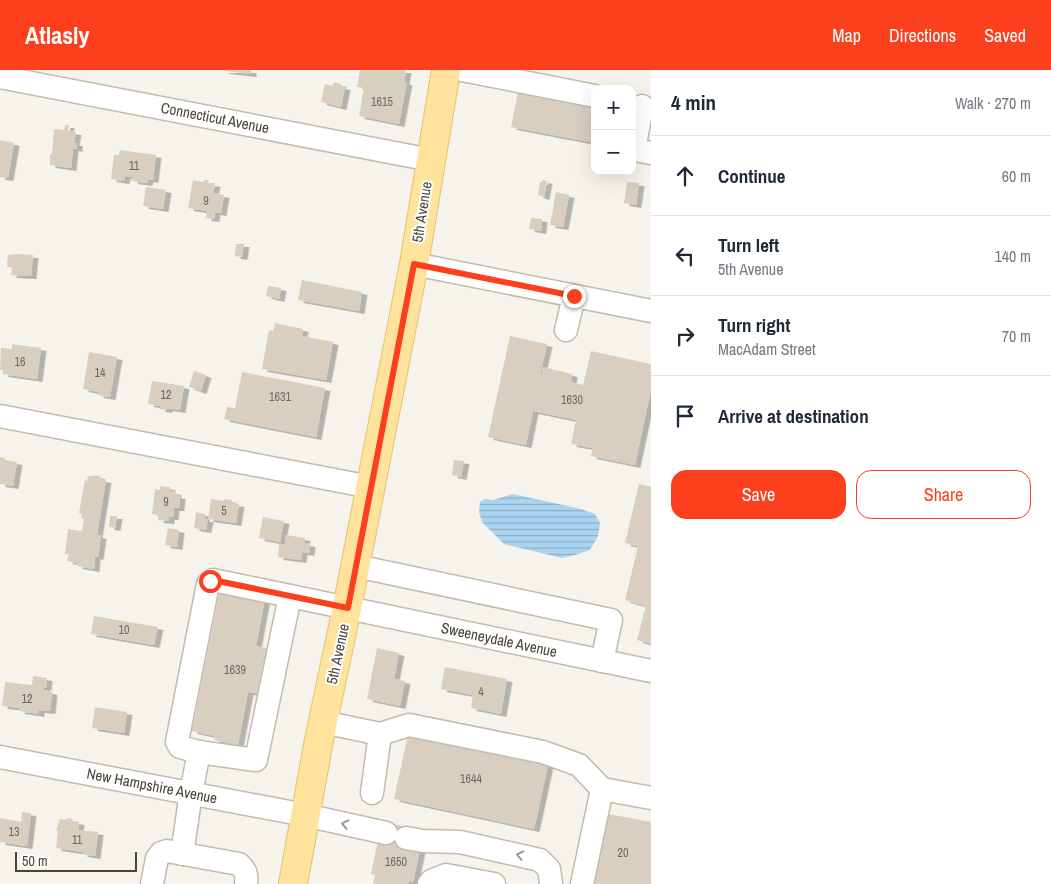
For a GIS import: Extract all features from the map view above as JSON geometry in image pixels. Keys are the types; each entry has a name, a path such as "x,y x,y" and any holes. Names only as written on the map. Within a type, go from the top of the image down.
{"main road":[{"name":"5th Avenue","path":"293,884 323,722 348,608 414,264 446,70"}],"street":[{"path":"462,70 591,95"},
{"name":"Connecticut Avenue","path":"0,77 431,160"},
{"path":"642,106 634,150 651,153"},
{"path":"414,264 651,312"},
{"path":"566,330 574,296"},
{"path":"0,416 371,486"},
{"path":"356,566 611,620 602,661"},
{"name":"Sweeneydale Avenue","path":"199,752 180,747 177,742 208,584 213,580 651,671"},
{"path":"182,854 199,752 256,760 290,596"},
{"path":"323,722 380,734 409,725 543,752 579,765 602,789 651,798"},
{"path":"372,793 380,734"},
{"name":"New Hampshire Avenue","path":"0,757 305,815 396,836 423,841 460,842 540,860 549,869 551,884"},
{"path":"582,884 602,789"},
{"path":"152,884 157,858 161,853 167,851 239,864 247,876 246,884"},
{"path":"429,884 431,881 446,875 494,884"}],"water":[{"path":"513,494 581,509 595,514 600,523 598,536 590,550 562,558 504,544 482,522 479,513 480,502 485,499 493,500"}],"building":[{"path":"251,70 251,74 224,71"},
{"path":"360,70 406,70 404,82 407,82 399,124 359,116 364,88 357,87"},
{"path":"334,82 345,87 341,107 321,102 325,84 333,86"},
{"path":"519,87 591,101 591,142 511,127"},
{"path":"65,125 69,125 68,131 76,132 74,143 77,143 77,149 73,148 71,168 50,165 54,129 64,130"},
{"path":"0,140 14,143 8,178 0,177"},
{"path":"120,150 156,155 153,180 148,179 147,183 132,181 133,177 125,176 124,181 111,179 114,155 119,155"},
{"path":"193,180 204,182 204,180 209,180 208,183 215,184 213,193 224,195 221,213 215,212 214,219 206,218 207,211 188,208"},
{"path":"543,180 547,181 544,197 538,195 540,182"},
{"path":"627,182 639,183 636,205 624,203"},
{"path":"146,187 166,190 163,209 143,206"},
{"path":"556,192 569,195 563,227 550,225"},
{"path":"531,218 542,219 541,231 529,229"},
{"path":"236,244 244,244 242,257 235,256"},
{"path":"8,255 33,255 31,276 11,275 12,267 7,267"},
{"path":"302,280 362,292 359,311 298,300"},
{"path":"268,286 281,288 279,299 266,296"},
{"path":"275,323 303,329 302,336 333,342 326,380 262,369 269,330 273,331"},
{"path":"510,336 547,344 540,375 542,375 543,367 572,374 571,382 583,385 591,351 651,364 651,389 635,465 591,456 593,448 571,444 576,420 533,411 526,445 488,437"},
{"path":"12,344 41,348 37,379 3,374 3,370 0,370 1,348 12,349"},
{"path":"89,352 117,357 110,397 98,395 99,392 83,389"},
{"path":"194,371 206,375 201,391 189,387"},
{"path":"242,372 325,388 316,437 224,419 227,407 235,408"},
{"path":"152,381 184,386 180,410 160,409 160,406 148,404"},
{"path":"0,457 17,462 13,486 0,484"},
{"path":"454,460 464,461 461,477 452,475"},
{"path":"88,476 100,476 100,479 106,480 97,535 101,536 98,557 95,556 94,569 77,566 78,563 67,561 69,554 65,554 68,529 82,531 84,519 81,518 82,514 79,513 85,480 87,481"},
{"path":"639,484 651,487 651,644 637,640 646,606 625,600 638,546 625,543"},
{"path":"160,486 170,487 170,491 176,492 175,495 180,496 179,508 174,508 173,517 169,517 169,521 158,520 159,515 152,514 155,489 160,490"},
{"path":"211,499 232,500 231,503 239,504 236,523 208,519"},
{"path":"196,512 205,514 204,519 208,519 206,530 194,528"},
{"path":"110,516 117,516 115,528 109,527"},
{"path":"263,517 284,521 280,542 259,538"},
{"path":"168,528 179,530 177,547 165,545"},
{"path":"286,535 305,538 304,543 310,544 309,553 302,552 301,560 278,557 279,544 285,545"},
{"path":"220,589 265,598 256,646 270,649 262,694 248,692 238,745 214,740 215,736 192,731"},
{"path":"94,616 158,627 154,645 91,634"},
{"path":"377,648 399,653 394,679 405,681 400,706 367,699"},
{"path":"445,667 507,679 501,714 471,708 473,695 441,689"},
{"path":"33,676 47,678 44,690 52,692 50,711 39,710 39,714 19,711 20,708 2,706 5,682 32,685"},
{"path":"95,707 127,712 124,733 92,728"},
{"path":"409,730 549,760 534,829 394,799"},
{"path":"22,812 31,813 27,846 0,842 0,818 21,822"},
{"path":"603,813 651,822 651,884 590,884"},
{"path":"67,818 79,822 78,830 98,832 95,856 56,848 58,831 56,831 60,819 67,820"},
{"path":"388,823 408,827 420,850 413,882 409,881 408,884 373,884 375,875 371,874 378,840"}],"route":[{"path":"210,581 213,580 348,608 414,264 574,296"}]}
